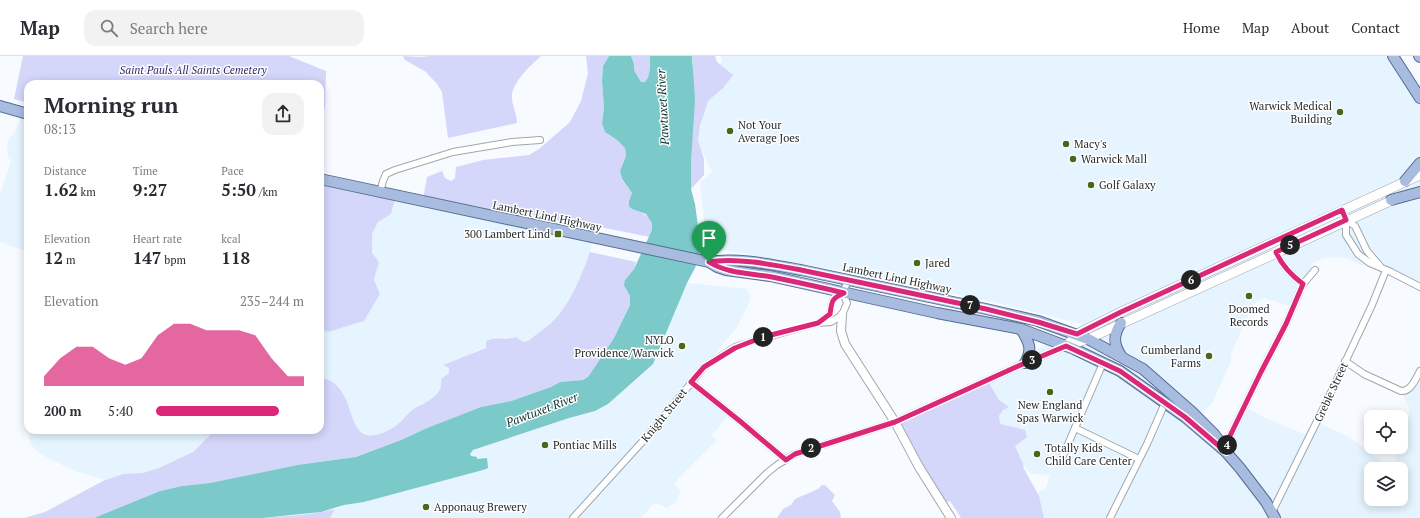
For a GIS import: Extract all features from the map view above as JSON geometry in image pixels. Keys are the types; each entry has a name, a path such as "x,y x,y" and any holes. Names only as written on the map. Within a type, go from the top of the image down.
{"main road":[{"path":"1393,56 1418,95 1420,104"},
{"path":"5,108 24,113"},
{"path":"1405,181 1420,163"},
{"path":"1066,346 1077,334 1121,312 1420,175"},
{"name":"Lambert Lind Highway","path":"324,180 696,260 709,262 724,260 777,266 848,280 986,309 1038,322 1077,334 1143,369 1192,412 1214,434 1226,452 1266,502 1274,515"},
{"path":"1066,346 1088,339 1420,187"},
{"path":"1391,200 1420,192"},
{"name":"Lambert Lind Highway","path":"709,262 726,270 770,276 937,313 1021,329 1066,346 1120,371 1185,417 1226,452"},
{"path":"1121,324 1116,331 1116,350 1122,357"},
{"path":"1021,329 1030,348 1029,356 1025,363"}],"street":[{"path":"380,192 386,174 396,170 453,152 512,142 540,140"},
{"path":"1342,210 1346,220 1346,235 1358,254 1370,263 1420,287"},
{"path":"1346,220 1355,226 1367,252 1386,270"},
{"path":"1276,252 1284,267 1303,284"},
{"path":"1226,452 1227,442 1286,324 1303,284 1315,270"},
{"name":"Greble Street","path":"1274,515 1372,306 1386,270"},
{"path":"848,280 844,293 847,303 842,315 841,332 845,344 895,422 919,467 951,518"},
{"path":"818,323 830,314 832,300 844,293"},
{"name":"Knight Street","path":"574,518 653,430 704,367 735,348 763,337 818,323 832,322 842,315"},
{"path":"722,518 767,473 795,454 895,422 1066,346"},
{"path":"1345,361 1364,374 1387,386 1401,391 1410,388 1420,370"},
{"path":"1062,458 1103,363"},
{"path":"691,382 786,460"},
{"path":"1110,518 1164,405"},
{"path":"1075,428 1139,459"}],"shaded area":[{"path":"720,56 1392,56 1420,100 1420,288 1372,264 1368,266 1361,265 1348,259 1338,257 1323,258 1313,263 1293,307 1264,298 1253,304 1231,354 1231,361 1212,403 1198,417 1224,450 1244,406 1265,418 1307,435 1310,435 1317,422 1349,437 1364,448 1364,454 1371,454 1382,462 1364,462 1364,506 1408,506 1408,462 1395,462 1398,454 1408,454 1409,410 1403,394 1420,371 1420,518 1042,518 1036,494 1046,488 1050,475 1032,474 1024,466 1015,446 1000,424 999,417 1003,410 1008,407 999,400 986,378 1083,324 997,303 870,276 707,247 700,183 712,172 697,141 706,105 722,59"},
{"path":"22,115 24,115 24,251 0,242 0,194 11,161 8,157 7,145 9,138 15,133"},
{"path":"396,196 595,226 590,252 578,284 569,302 550,324 528,341 523,342 516,337 494,337 486,347 444,365 449,368 449,373 441,379 441,390 435,397 413,409 393,428 375,436 366,434 356,428 339,388 330,379 324,378 324,330 328,332 364,321 380,294 374,280 377,271 372,253 372,234 378,222 391,214"},
{"path":"687,283 747,289 751,299 737,327 692,382 729,414 712,435 717,440 674,483 681,492 675,503 667,508 656,503 653,504 641,518 330,518 335,509 344,505 364,502 483,470 477,459 470,454 473,450 569,418 595,411 608,404 653,364"},
{"path":"30,434 210,434 193,452 159,468 143,473 123,474 107,480 77,472 42,455 32,446 29,438"}],"green space":[{"name":"Saint Pauls All Saints Cemetery","path":"23,56 289,56 326,71 325,109 324,80 24,80 24,102 14,99"},
{"path":"403,56 541,56 522,75 514,87 512,99 517,123 448,138 442,92 426,72 405,60"},
{"path":"586,56 609,56 603,66 602,81 604,108 602,123 605,132 617,140 625,148 626,156 620,171 622,180 632,193 629,201 632,209 646,215 651,222 652,231 650,237 595,226 423,199 427,177 442,171 445,178 451,181 455,178 456,167 483,160 529,155 539,149 570,122 581,101 588,73"},
{"path":"631,56 650,56 649,73 645,82 641,82 634,70 634,64"},
{"path":"692,56 715,56 717,62 733,75 724,87 708,101 700,126 698,140 704,159 704,175 691,189 693,61"},
{"path":"324,179 396,196 391,214 378,222 372,234 372,253 379,262 374,280 380,294 364,321 328,332 324,330"},
{"path":"590,252 636,262 634,269 625,280 630,296 630,305 614,338 588,377 583,380 560,382 551,387 511,401 481,407 356,457 297,465 210,483 182,486 160,491 94,518 24,518 45,512 103,481 123,474 143,473 159,468 193,452 210,434 324,434 324,379 334,383 344,395 355,424 360,431 367,435 377,435 394,427 412,410 430,400 439,391 441,379 449,373 449,368 443,365 486,348 486,341 491,339 516,337 523,342 528,341 550,324 564,308 578,281"},
{"path":"986,378 999,400 1009,407 1003,410 999,416 1000,424 1025,430 1027,437 1015,446 1024,466 1023,467 1039,496 1044,518 961,518 950,501 943,504 895,423"},
{"path":"822,485 825,485 835,495 832,501 840,512 841,518 777,518 783,509 791,505 795,499 818,489"},
{"path":"335,509 330,518 262,518 308,514"}],"water":[{"name":"Pawtuxet River","path":"609,56 631,56 634,64 634,70 641,82 645,82 649,73 650,56 692,56 695,100 691,161 691,189 695,204 700,241 699,256 653,364 608,404 595,411 569,418 473,450 470,454 471,456 477,457 477,459 487,458 488,468 483,470 321,512 262,518 94,518 160,491 182,486 210,483 297,465 356,457 481,407 511,401 551,387 560,382 583,380 588,377 614,338 630,305 630,296 624,285 625,280 634,269 652,230 652,223 646,214 632,209 629,206 632,193 622,179 620,171 626,156 625,148 617,140 605,132 602,123 604,108 602,81 603,66"}],"place":[{"name":"Warwick Medical Building","path":"1340,112"},
{"name":"Not Your Average Joes","path":"730,131"},
{"name":"Macy's","path":"1066,144"},
{"name":"Warwick Mall","path":"1073,159"},
{"name":"Golf Galaxy","path":"1091,185"},
{"name":"300 Lambert Lind","path":"558,234"},
{"name":"Jared","path":"917,263"},
{"name":"Doomed Records","path":"1249,296"},
{"name":"NYLO Providence/Warwick","path":"682,346"},
{"name":"Cumberland Farms","path":"1209,356"},
{"name":"New England Spas Warwick","path":"1050,392"},
{"name":"Pontiac Mills","path":"545,445"},
{"name":"Totally Kids Child Care Center","path":"1037,454"},
{"name":"Apponaug Brewery","path":"426,507"}],"route":[{"path":"1342,210 1346,220 1276,252 1284,267 1303,284 1286,324 1227,442 1226,452 1185,417 1120,371 1066,346 990,378 937,404 895,422 837,439 795,454 786,460 691,382 704,367 735,348 763,337 818,323 830,314 832,300 844,293 770,276 726,270 709,262 724,260 777,266 822,274 986,309 1038,322 1077,334 1121,312 1342,210"}]}
